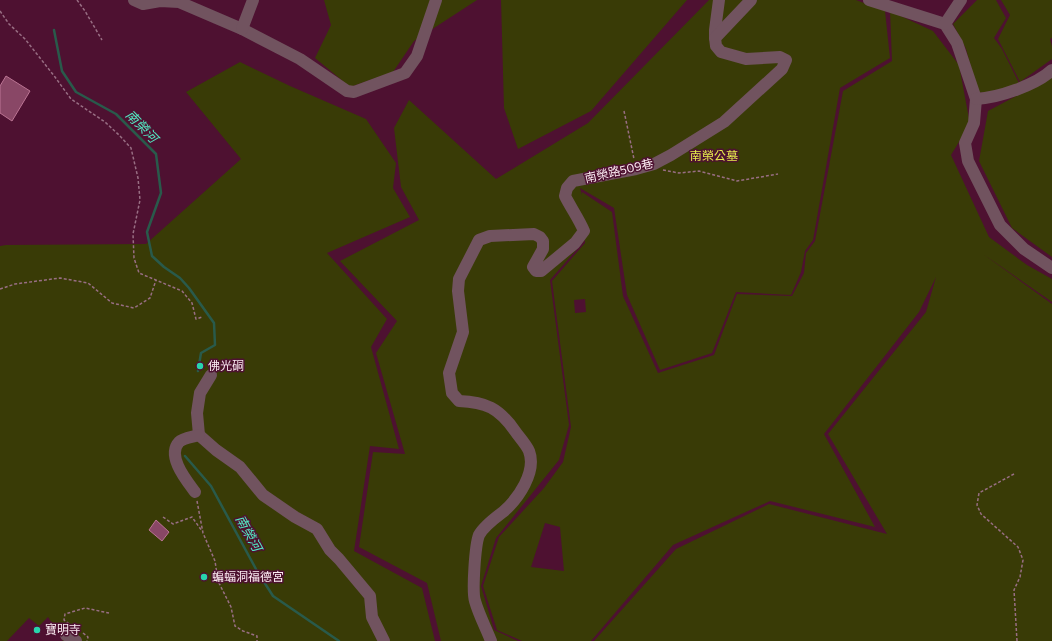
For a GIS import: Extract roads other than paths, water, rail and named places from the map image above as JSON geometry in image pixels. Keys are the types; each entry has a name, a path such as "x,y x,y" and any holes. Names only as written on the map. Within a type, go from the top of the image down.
{"lane":[{"path":"134,0 143,4 160,1 179,1 242,28 300,59 347,91 354,92 405,73 417,56 436,0"},
{"path":"242,28 253,0"},
{"path":"715,38 719,0"},
{"path":"715,38 751,0"},
{"path":"869,0 945,24 957,43 976,99 974,123 965,142 968,161 1000,225 1024,249 1052,268"},
{"path":"945,24 961,0"},
{"name":"南榮路509巷","path":"491,641 475,600 475,560 480,535 489,523 513,503 531,468 529,451 509,423 490,406 473,401 459,400 452,393 449,372 463,332 458,291 459,279 479,240 490,236 534,234 540,237 543,241 543,249 533,267 536,271 541,271 575,243 584,231 580,220 565,196 567,188 573,182 654,164 724,122 782,69 786,60 780,57 746,59 721,52 716,46 715,38"},
{"path":"976,99 990,98 1020,88 1052,70"},
{"path":"211,375 200,393 197,413 199,435 216,450 240,467 263,495 295,517 317,529 330,550 345,565 370,596 372,617 384,641"},
{"path":"195,492 182,474 174,454 175,448 179,441 199,435"}],"waterway":[{"name":"南榮河","path":"54,30 62,71 76,92 116,114 156,154 161,193 147,232 152,256 164,267 180,278 214,323 215,345 201,353 198,371"},
{"name":"南榮河","path":"185,456 211,486 257,571 273,596 339,641"}],"place":[{"name":"佛光硐","path":"200,366"},
{"name":"蝙蝠洞福德宮","path":"204,577"},
{"name":"寶明寺","path":"37,630"}],"park label":[{"name":"南榮公墓","path":"714,156"}]}
